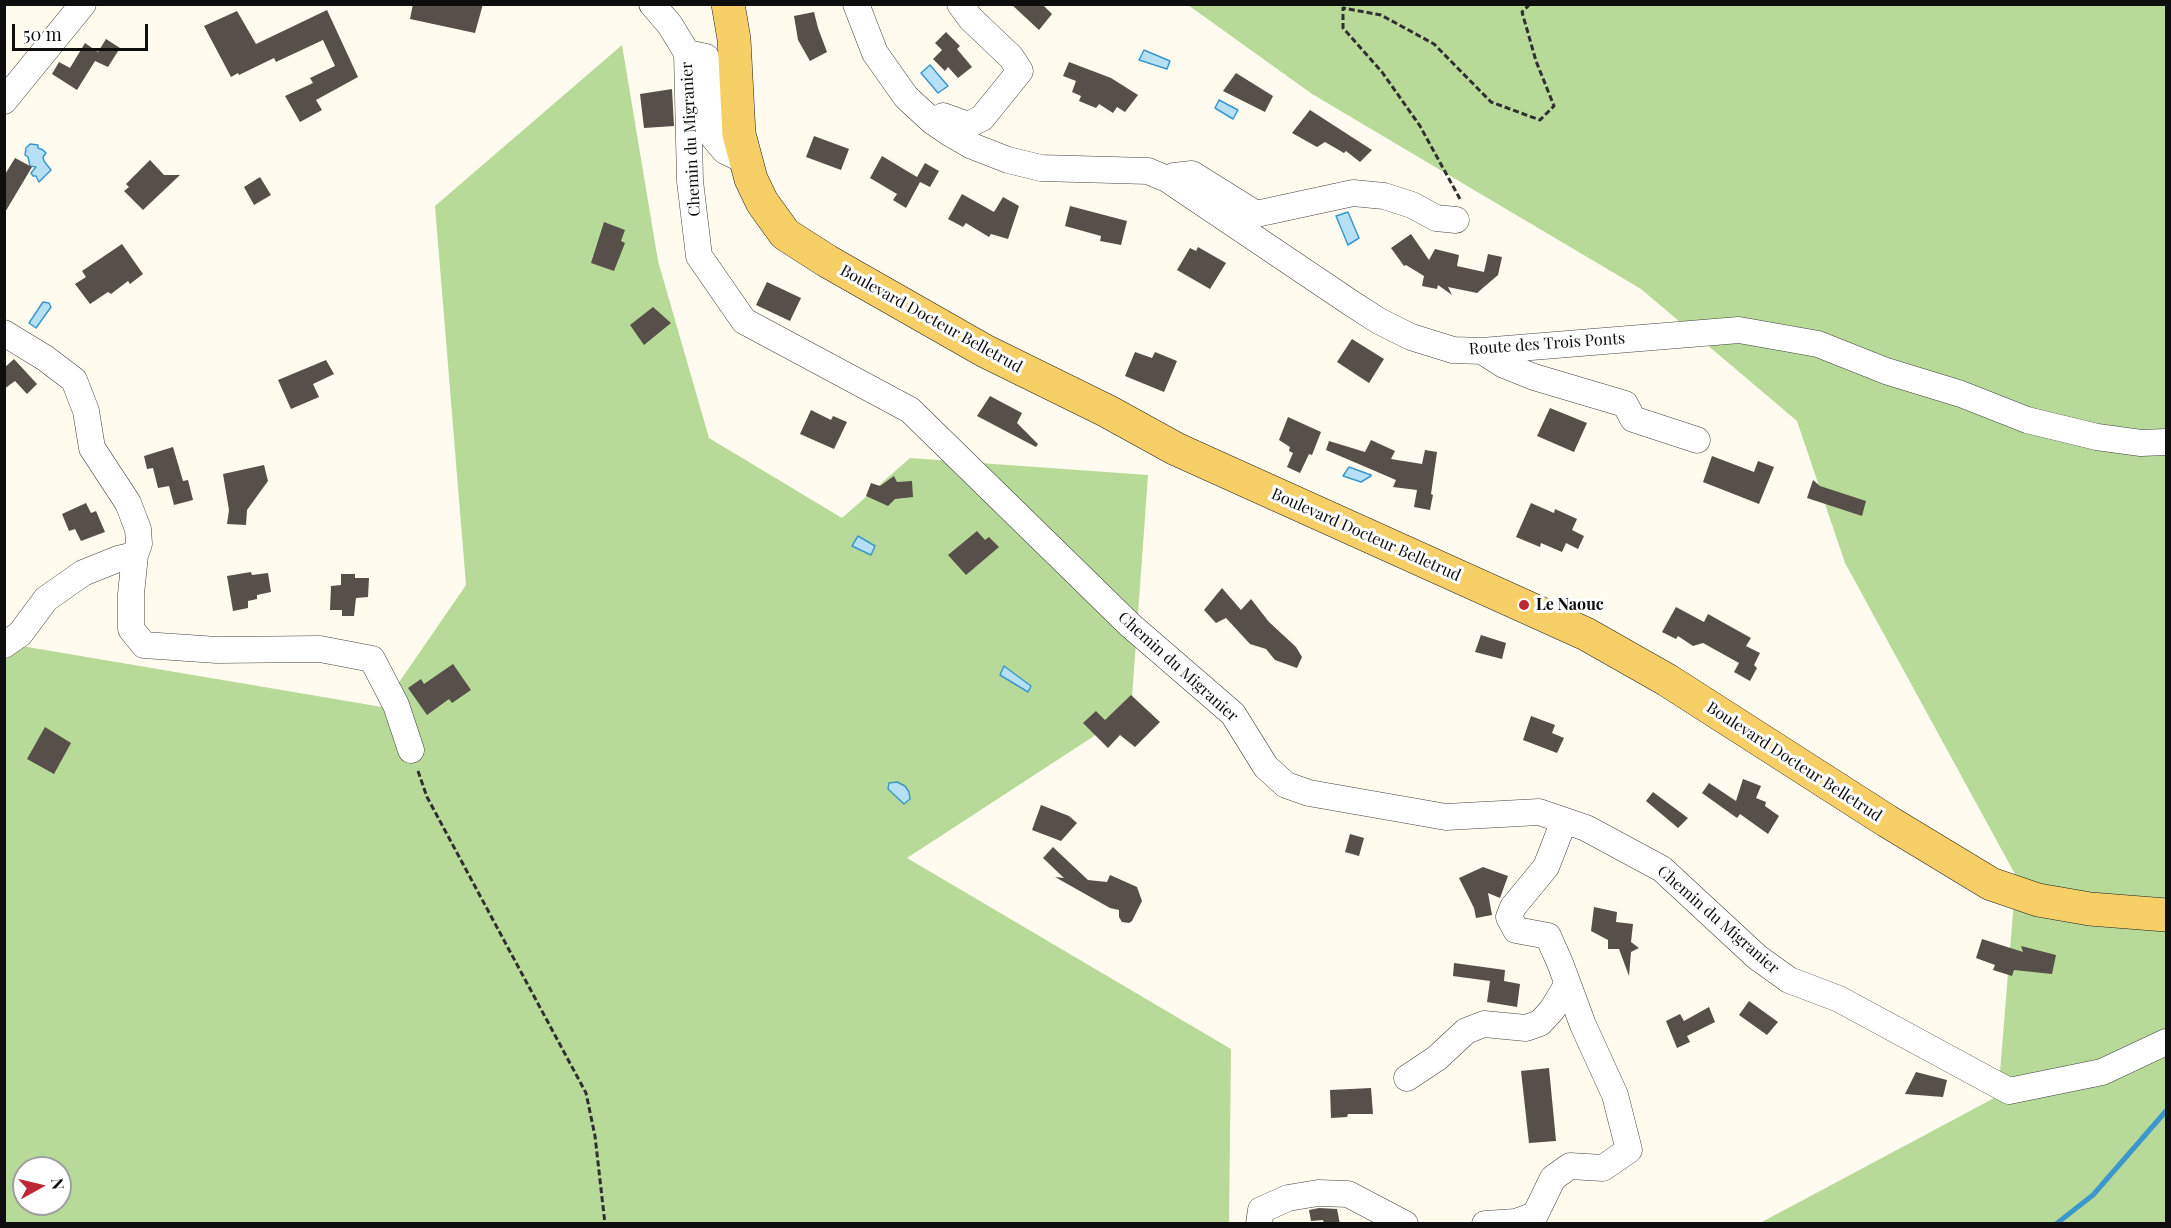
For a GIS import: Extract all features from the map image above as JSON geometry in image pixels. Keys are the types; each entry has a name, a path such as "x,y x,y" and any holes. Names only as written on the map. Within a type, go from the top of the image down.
{"main road":[{"name":"Boulevard Docteur Belletrud","path":"728,4 734,39 739,134 751,179 762,202 785,234 863,283 985,351 1107,411 1176,449 1586,634 1667,680 1887,821 1991,884 2038,900 2090,909 2166,915"}],"street":[{"path":"4,101 83,4"},
{"path":"652,4 670,26 687,53 706,57 713,71 714,138 725,151 746,161"},
{"name":"Route des Trois Ponts","path":"856,4 875,53 906,98 932,121 972,146 1008,160 1041,168 1148,171 1167,179 1379,321 1411,337 1453,350 1482,351 1739,330 1818,344 1886,370 1961,394 2027,420 2097,437 2141,443 2166,442"},
{"path":"932,121 943,116 968,125 982,118 1020,71 1011,57 970,19 960,4"},
{"name":"Chemin du Migranier","path":"687,53 690,181 699,256 744,321 910,410 1130,625 1233,714 1266,767 1286,785 1332,797 1446,817 1539,812 1586,828 1662,869 1757,957 1789,980 1839,999 2009,1090 2102,1072 2166,1042"},
{"path":"1167,179 1192,174 1256,214 1353,194 1384,196 1436,218 1456,220"},
{"path":"4,333 45,358 74,380 86,411 92,448 128,503 138,529 139,544 135,555 131,594 131,629 144,645 218,650 320,649 372,659 396,705 411,750"},
{"path":"1482,351 1504,365 1534,377 1625,404 1634,419 1697,440"},
{"path":"4,645 20,634 46,598 83,573 135,555"},
{"path":"1485,1224 1516,1222 1535,1215 1553,1178 1570,1166 1603,1168 1629,1150 1615,1095 1548,936 1516,930 1509,917 1513,907 1546,867 1564,821"},
{"path":"1407,1078 1437,1058 1466,1031 1484,1024 1526,1028 1540,1023 1552,1010 1567,985"},
{"path":"1259,1224 1261,1210 1288,1198 1318,1193 1348,1194 1405,1224"}],"path":[{"path":"1456,220 1460,200 1443,168 1420,126 1382,72 1343,28 1343,8 1382,15 1434,44 1491,102 1540,120 1554,106 1536,61 1522,12 1530,4"},
{"path":"411,750 427,797 586,1093 595,1136 605,1224"}],"green space":[{"path":"1188,5 2166,5 2166,1223 1760,1223 1998,1096 2016,876 1845,563 1797,421 1641,289 1312,94"},
{"path":"622,45 658,261 709,438 842,518 910,458 1148,475 1131,712 907,858 1231,1049 1229,1223 5,1223 4,643 382,707 466,585 435,206"}],"water":[{"path":"1144,50 1170,61 1167,69 1139,60"},
{"path":"930,65 948,86 938,93 921,73"},
{"path":"1219,100 1238,110 1233,119 1215,108"},
{"path":"30,144 38,145 38,148 46,153 43,157 44,161 51,170 39,182 31,173 36,167 30,166 28,157 25,155 26,148"},
{"path":"1348,212 1359,238 1348,245 1336,216"},
{"path":"43,302 49,303 51,307 36,328 29,323"},
{"path":"1349,467 1371,476 1361,482 1343,476"},
{"path":"858,536 875,546 871,555 852,546"},
{"path":"1004,666 1031,686 1028,692 1000,675"},
{"path":"897,782 905,786 909,792 910,799 904,804 888,789 889,783"}],"building":[{"path":"413,4 483,4 475,33 410,19"},
{"path":"1011,4 1042,4 1052,14 1039,30"},
{"path":"327,10 358,77 316,100 322,110 300,122 285,96 313,83 310,78 335,66 323,40 276,62 274,58 231,77 204,26 237,11 256,44"},
{"path":"814,12 827,52 810,61 798,40 794,16"},
{"path":"946,32 960,46 957,49 972,67 958,78 948,67 945,71 933,59 942,50 935,43"},
{"path":"106,39 120,48 108,67 95,61 77,90 52,74 59,62 70,68 85,43 98,52"},
{"path":"1069,62 1111,78 1138,95 1125,112 1117,107 1113,113 1099,104 1096,108 1079,101 1081,96 1072,92 1076,81 1063,76"},
{"path":"1236,73 1273,96 1265,112 1223,91"},
{"path":"672,89 674,126 644,128 640,94"},
{"path":"1310,110 1372,150 1360,162 1346,151 1344,153 1325,142 1317,147 1292,133"},
{"path":"814,136 849,149 841,170 806,157"},
{"path":"882,156 917,177 925,163 939,171 930,187 920,182 906,208 893,200 897,194 870,178"},
{"path":"15,158 32,167 4,214 4,176"},
{"path":"150,160 164,175 180,175 143,210 124,191 129,187 126,184"},
{"path":"260,177 271,195 254,205 244,187"},
{"path":"962,194 994,212 1003,197 1019,206 1008,239 991,234 989,237 966,223 963,227 948,219"},
{"path":"1070,206 1127,221 1121,245 1100,241 1101,236 1065,226"},
{"path":"604,222 625,230 621,241 625,243 614,271 591,263"},
{"path":"1411,234 1429,260 1435,249 1459,255 1457,266 1484,272 1488,254 1502,257 1498,275 1477,293 1448,287 1452,295 1438,285 1437,289 1422,286 1424,276 1404,266 1391,248"},
{"path":"122,244 143,274 130,284 128,281 111,294 108,292 90,304 75,284 86,277 82,271"},
{"path":"1198,247 1226,263 1210,289 1177,270 1190,248 1196,251"},
{"path":"767,282 801,298 790,321 756,305"},
{"path":"653,307 671,323 644,345 630,325"},
{"path":"1352,339 1384,359 1369,383 1337,362"},
{"path":"1135,352 1152,358 1155,352 1177,361 1164,392 1125,376"},
{"path":"14,359 37,384 27,394 15,381 4,389 4,368"},
{"path":"326,360 334,374 313,384 319,397 291,409 278,380"},
{"path":"990,396 1022,413 1017,423 1038,444 1036,447 977,416"},
{"path":"1550,408 1587,423 1574,452 1537,436"},
{"path":"811,410 831,420 833,416 847,422 834,449 800,434"},
{"path":"1288,417 1321,432 1312,455 1309,454 1300,473 1287,467 1293,453 1289,451 1290,447 1279,440"},
{"path":"1371,440 1395,451 1391,459 1422,464 1425,450 1437,452 1430,510 1414,507 1417,490 1393,487 1396,480 1326,450 1329,441 1365,452"},
{"path":"173,447 183,481 188,480 193,500 174,505 169,486 158,488 153,468 147,469 144,456"},
{"path":"1712,456 1754,472 1758,461 1774,467 1759,504 1703,482"},
{"path":"264,465 268,481 247,510 246,525 227,524 229,510 223,474"},
{"path":"894,476 897,482 912,481 913,497 895,499 888,506 866,496 871,483 880,486"},
{"path":"1813,480 1820,486 1866,501 1862,516 1807,498"},
{"path":"86,503 91,513 96,511 105,532 81,541 75,529 69,531 62,514"},
{"path":"1531,503 1554,513 1555,509 1577,519 1572,530 1584,536 1578,549 1566,543 1562,552 1541,543 1540,547 1516,537"},
{"path":"977,531 985,540 989,537 999,547 966,575 948,555"},
{"path":"251,572 252,575 268,573 271,592 257,595 257,599 248,601 248,608 233,611 227,576"},
{"path":"341,574 355,574 355,578 369,578 368,597 356,598 354,616 342,616 342,610 330,610 331,586 341,585"},
{"path":"1222,588 1241,610 1251,599 1269,622 1296,647 1302,657 1297,668 1275,660 1266,649 1250,644 1226,618 1216,623 1204,610"},
{"path":"1676,607 1704,622 1708,614 1751,638 1746,646 1760,653 1754,665 1757,668 1750,681 1734,672 1739,663 1703,643 1693,646 1678,636 1676,639 1662,632"},
{"path":"1481,635 1506,643 1502,659 1475,652"},
{"path":"453,664 471,690 452,703 449,699 427,715 408,688 421,679 424,684"},
{"path":"1131,695 1160,722 1135,747 1120,735 1108,748 1083,723 1096,711 1105,720"},
{"path":"1531,716 1555,725 1552,733 1564,738 1557,753 1523,740"},
{"path":"45,727 71,743 54,774 27,759"},
{"path":"1743,779 1761,786 1756,798 1766,802 1765,806 1779,816 1768,834 1740,814 1737,818 1702,793 1709,783 1736,801"},
{"path":"1653,792 1688,818 1678,828 1646,801"},
{"path":"1041,805 1069,816 1077,823 1061,841 1032,830"},
{"path":"1350,834 1364,838 1359,856 1345,852"},
{"path":"1053,847 1088,880 1107,882 1110,875 1137,887 1142,901 1132,921 1122,922 1119,910 1110,908 1055,877 1064,878 1043,858"},
{"path":"1483,867 1508,876 1500,898 1488,893 1492,915 1476,918 1474,908 1459,878"},
{"path":"1594,907 1617,912 1616,922 1633,924 1631,942 1639,948 1631,952 1629,976 1619,949 1608,949 1608,940 1591,931"},
{"path":"1982,939 2023,952 2021,946 2056,955 2052,974 2014,970 2012,976 1993,970 1995,965 1976,958"},
{"path":"1454,963 1505,970 1504,981 1520,984 1517,1007 1487,1002 1490,981 1453,976"},
{"path":"1749,1001 1778,1022 1767,1035 1739,1015"},
{"path":"1709,1007 1715,1022 1687,1036 1690,1042 1677,1048 1666,1021 1680,1014 1684,1021"},
{"path":"1549,1068 1556,1141 1529,1143 1521,1071"},
{"path":"1916,1072 1947,1080 1943,1097 1905,1094"},
{"path":"1371,1088 1373,1114 1348,1114 1347,1117 1331,1118 1330,1090"},
{"path":"1337,1209 1340,1224 1324,1224 1323,1220 1311,1221 1309,1210"}],"waterway":[{"path":"2056,1224 2093,1195 2166,1111"}],"place":[{"name":"Le Naouc","path":"1524,605"}]}
